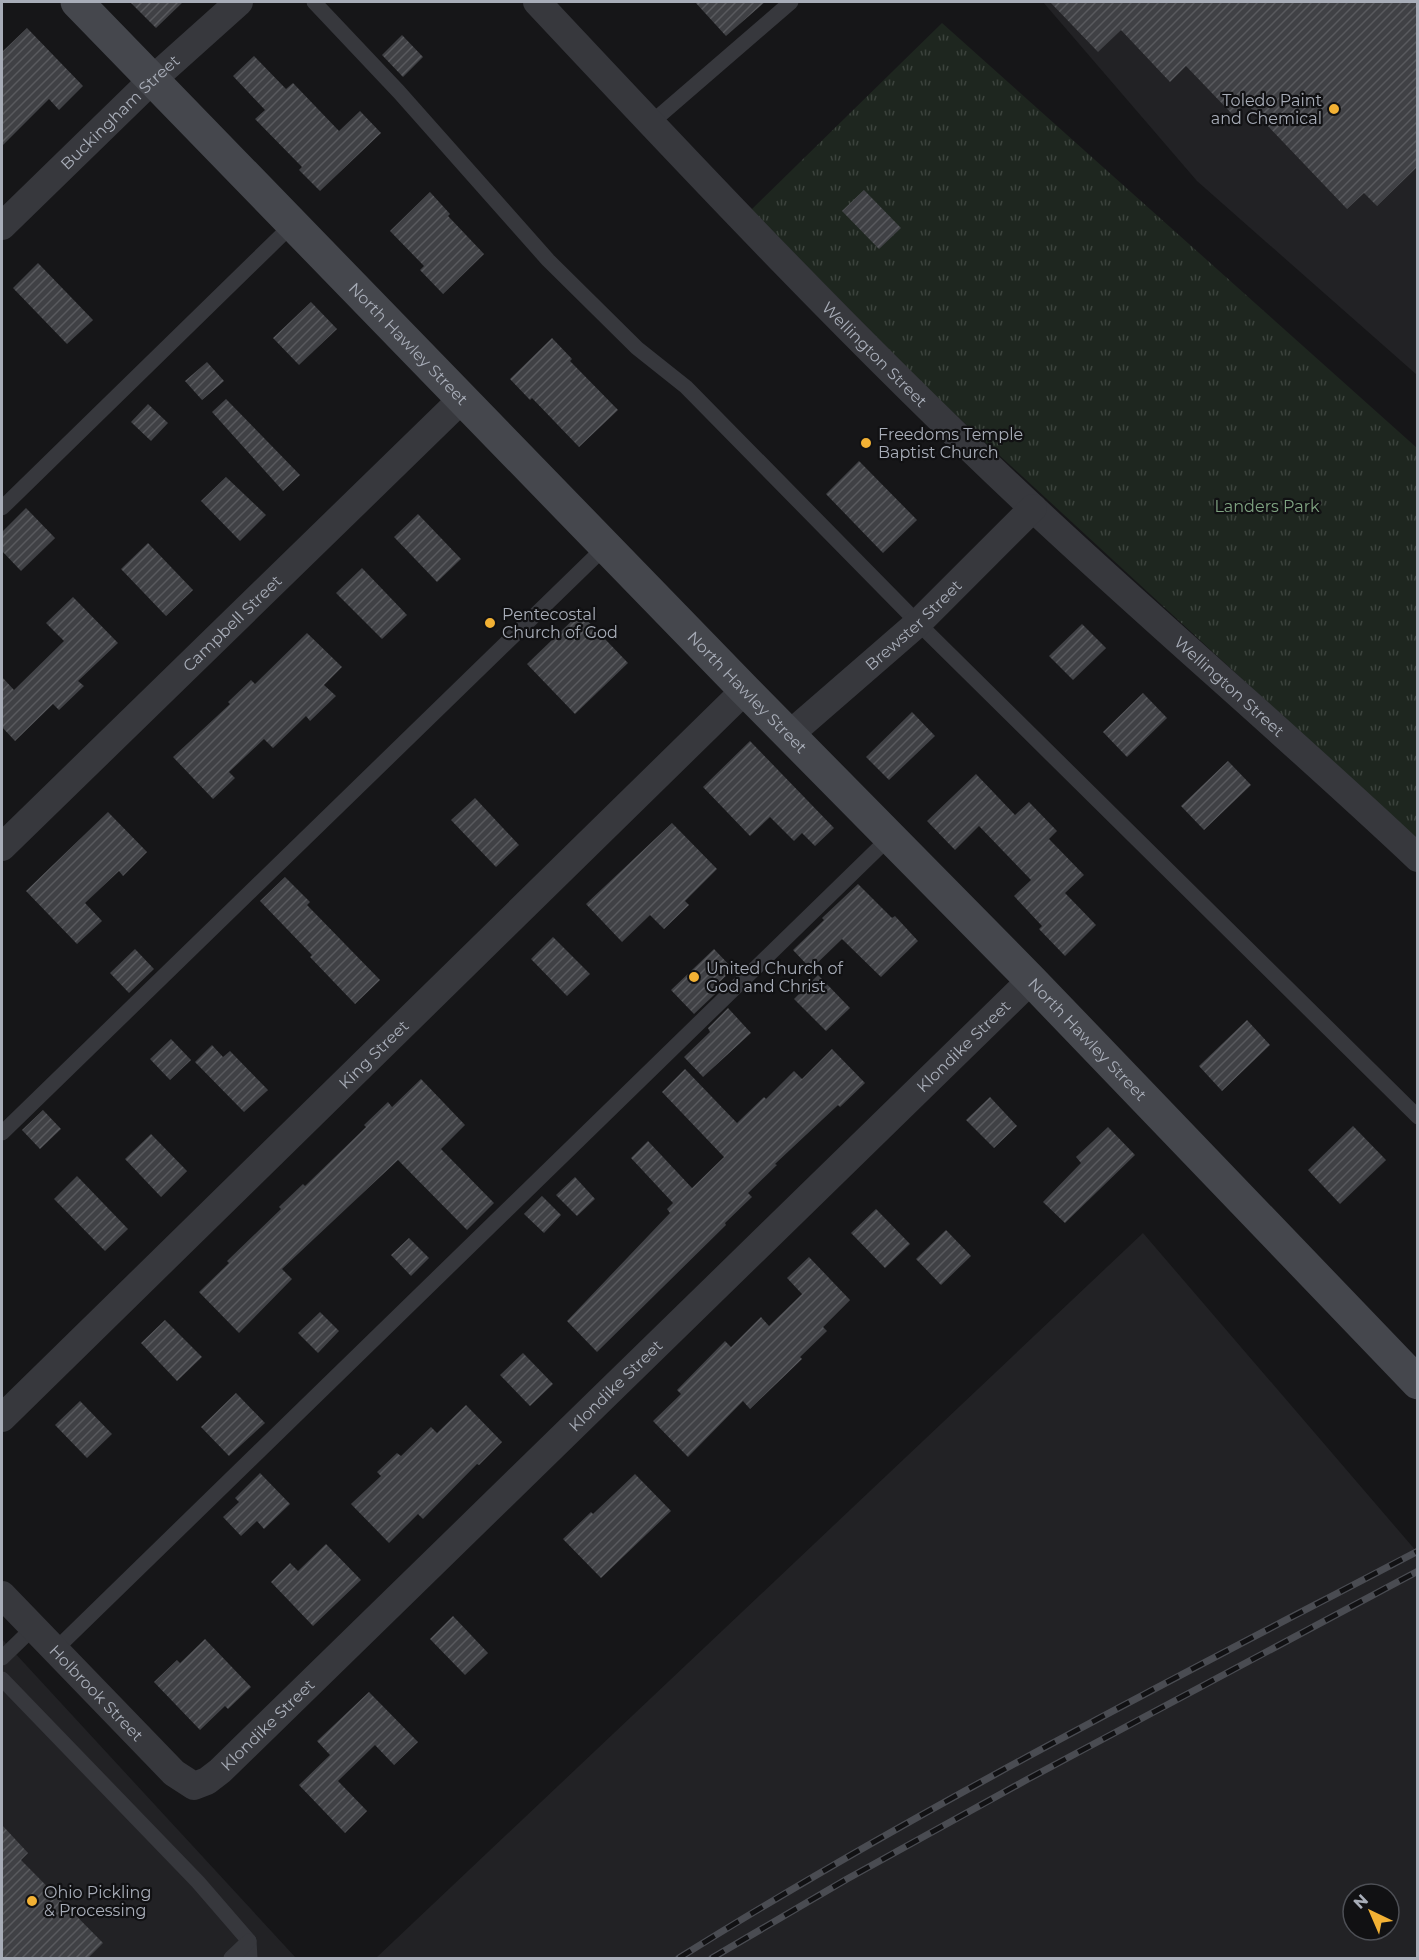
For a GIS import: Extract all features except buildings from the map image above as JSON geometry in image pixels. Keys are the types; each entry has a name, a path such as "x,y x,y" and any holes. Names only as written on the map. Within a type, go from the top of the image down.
{"street":[{"name":"North Hawley Street","path":"77,2 745,690 1031,980 1418,1383"},
{"name":"Buckingham Street","path":"2,226 153,80 239,2"},
{"name":"Wellington Street","path":"537,2 733,212 1033,508 1321,767 1418,858"},
{"name":"Campbell Street","path":"2,847 462,399"},
{"name":"Brewster Street","path":"789,735 918,623 1033,508"},
{"name":"King Street","path":"2,1418 745,690"},
{"name":"Klondike Street","path":"194,1786 220,1771 1031,980"},
{"name":"Holbrook Street","path":"2,1595 174,1773 194,1786"}],"lane":[{"path":"314,2 399,92 548,260 637,348 686,387 918,623 1418,1117"},
{"path":"651,123 791,2"},
{"path":"2,508 293,224"},
{"path":"2,1133 606,546"},
{"path":"55,1650 891,836"},
{"path":"2,1658 33,1628"},
{"path":"2,1679 198,1882 249,1941 250,1959"},
{"path":"231,1959 249,1941"}],"shaded area":[{"path":"1043,2 1417,2 1417,375 1197,181"},
{"path":"1143,1233 1417,1552 1417,1958 376,1958"},
{"path":"2,1639 296,1958 2,1958"}],"green space":[{"name":"Landers Park","path":"942,23 1417,448 1417,840 935,396 751,210"}],"railway":[{"path":"679,1958 951,1798 1418,1551"},
{"path":"712,1958 847,1879 1028,1779 1418,1571"}],"place":[{"name":"Toledo Paint and Chemical","path":"1334,109"},
{"name":"Freedoms Temple Baptist Church","path":"866,443"},
{"name":"Pentecostal Church of God","path":"490,623"},
{"name":"United Church of God and Christ","path":"694,977"},
{"name":"Ohio Pickling & Processing","path":"32,1901"}]}
